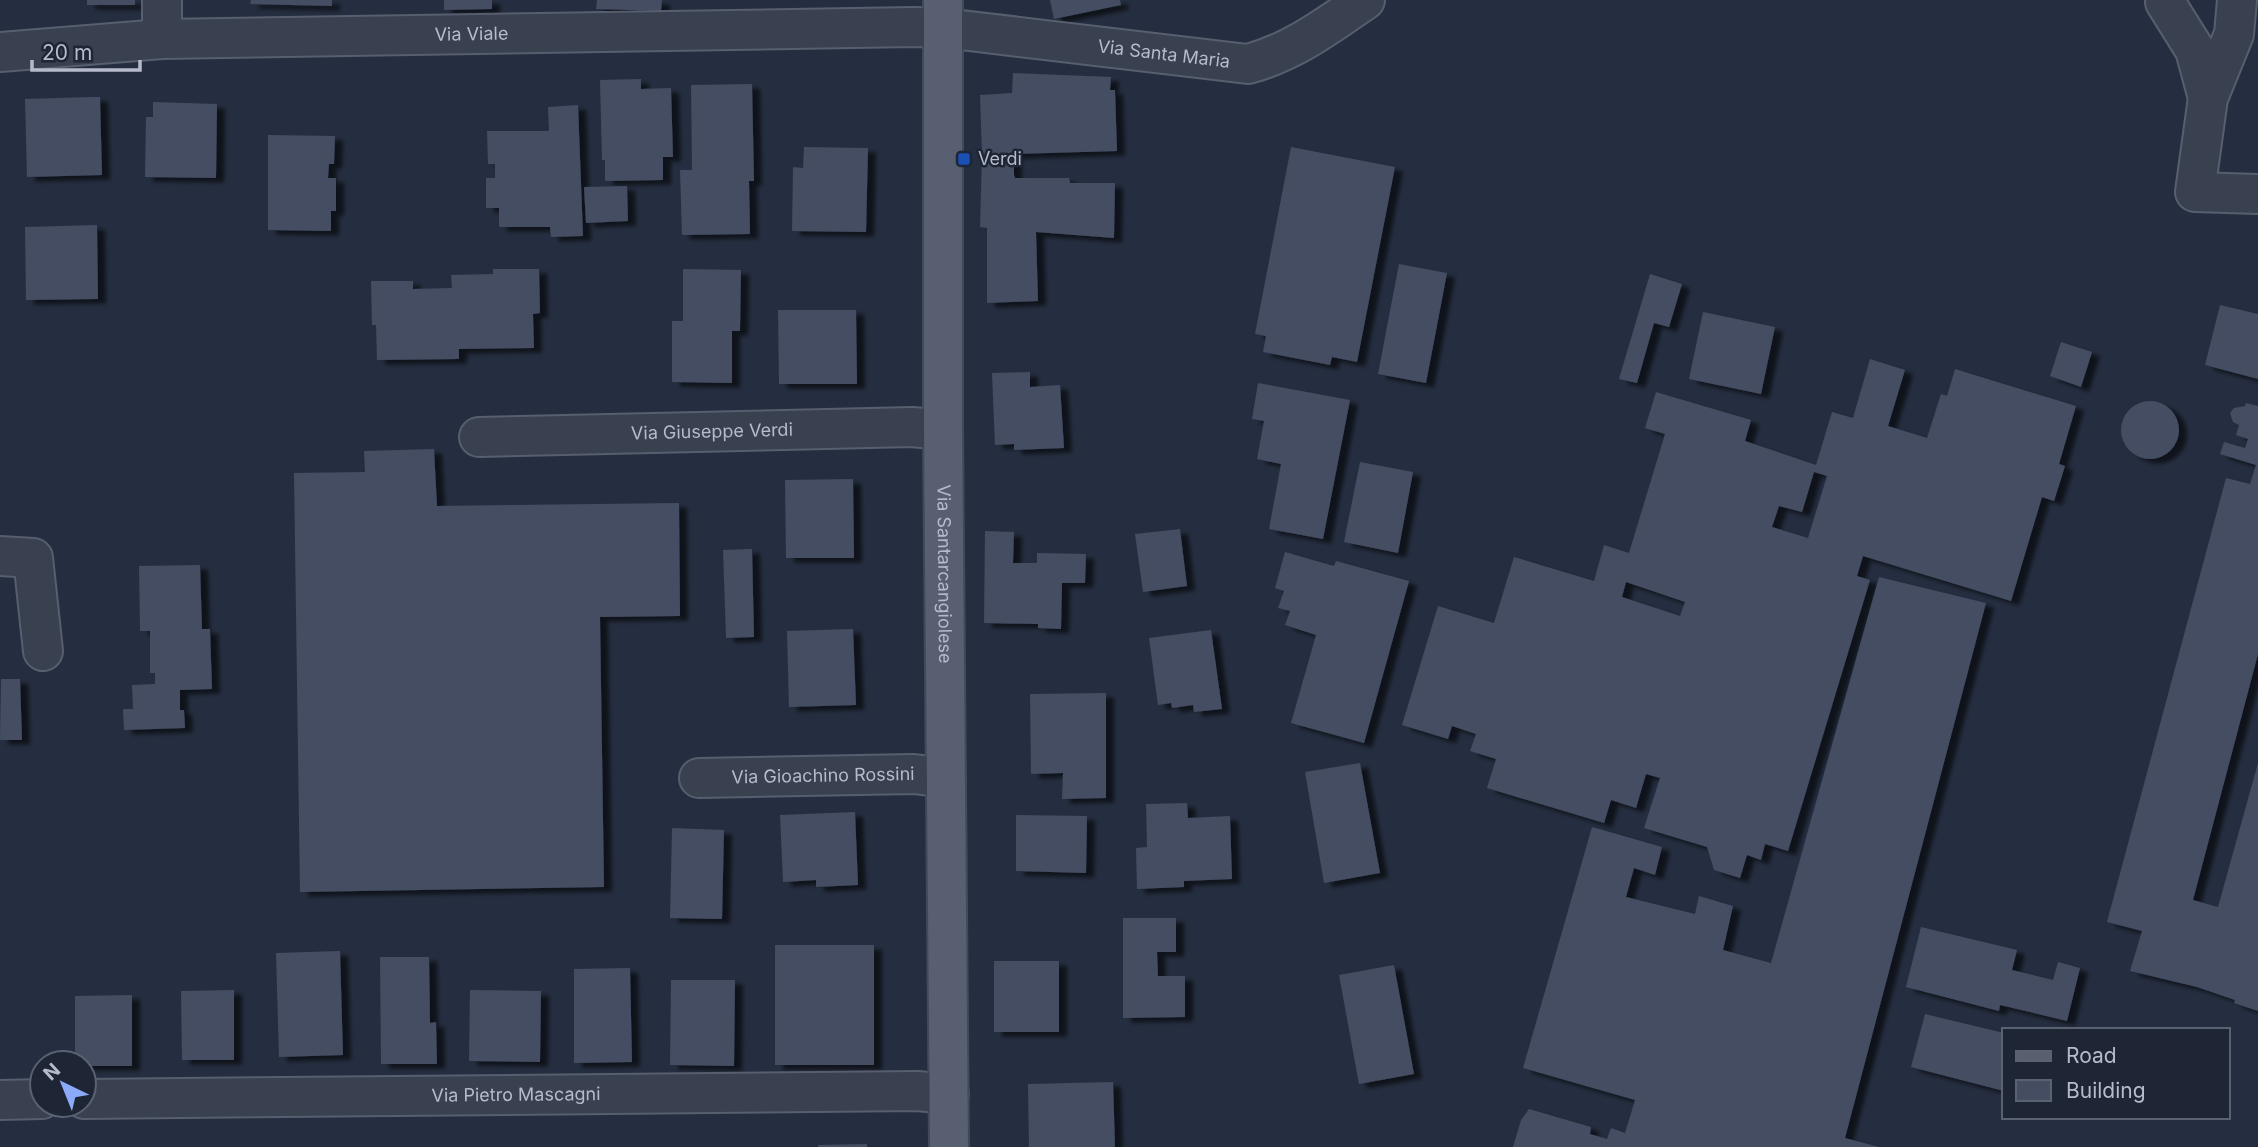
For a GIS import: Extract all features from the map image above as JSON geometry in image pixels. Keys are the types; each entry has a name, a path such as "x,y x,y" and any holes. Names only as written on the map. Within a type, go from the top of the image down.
{"main road":[{"name":"Via Santarcangiolese","path":"943,14 943,430 949,1147"}],"street":[{"path":"162,0 162,39"},
{"name":"Via Santa Maria","path":"943,14 1248,64 1273,57 1309,39 1365,0"},
{"path":"2237,0 2234,34 2208,98 2195,192 2258,194"},
{"path":"2165,1 2194,50 2208,98"},
{"name":"Via Viale","path":"0,52 514,16 943,14"},
{"name":"Via Giuseppe Verdi","path":"479,437 898,427 943,430"},
{"path":"0,556 33,558 43,651"},
{"name":"Via Gioachino Rossini","path":"699,778 915,774 946,778"},
{"name":"Via Pietro Mascagni","path":"98,1099 904,1091 949,1094"},
{"path":"0,1100 28,1100"}],"building":[{"path":"87,0 135,0 135,5 87,5"},
{"path":"251,0 332,0 332,6 250,4"},
{"path":"444,0 492,0 492,9 444,10"},
{"path":"597,0 662,0 661,11 596,9"},
{"path":"1050,0 1120,0 1121,5 1054,19"},
{"path":"1013,73 1111,77 1110,90 1115,90 1117,151 1014,154 1014,175 1015,178 1069,178 1070,183 1115,183 1114,238 1036,232 1038,301 987,303 987,228 980,227 980,95 1012,93"},
{"path":"641,79 641,89 671,88 673,157 663,157 663,180 605,181 600,80"},
{"path":"752,84 754,181 749,181 750,234 682,235 680,170 692,170 691,85"},
{"path":"100,97 102,175 27,177 25,99"},
{"path":"153,102 217,104 216,178 145,177 146,117 153,117"},
{"path":"578,105 583,236 551,237 550,227 499,227 499,208 486,208 486,178 495,178 495,164 488,164 487,131 549,131 548,107"},
{"path":"268,135 335,136 334,164 329,164 328,178 336,178 336,211 331,211 331,231 268,230"},
{"path":"804,147 868,148 866,232 792,231 793,167 803,168"},
{"path":"1291,147 1395,167 1357,362 1332,357 1330,365 1263,352 1266,336 1255,334"},
{"path":"627,186 628,221 586,223 584,187"},
{"path":"97,225 98,299 26,300 25,227"},
{"path":"1399,264 1447,273 1426,383 1378,374"},
{"path":"493,269 539,269 540,313 533,314 534,348 459,349 459,359 377,360 376,325 372,325 371,281 413,281 413,289 452,288 451,275 493,274"},
{"path":"683,269 741,270 740,331 732,331 732,383 672,382 672,321 683,321"},
{"path":"1650,274 1682,284 1669,327 1654,323 1637,383 1619,379"},
{"path":"2220,305 2258,314 2258,379 2205,365"},
{"path":"778,310 856,310 857,384 779,384"},
{"path":"1703,312 1775,327 1761,394 1689,379"},
{"path":"2061,342 2092,352 2081,387 2050,376"},
{"path":"1870,359 1905,370 1888,426 1927,438 1941,394 1947,396 1955,369 2076,406 2059,464 2065,466 2054,501 2042,497 2011,601 1863,556 1857,576 1870,580 1788,851 1765,844 1761,860 1747,855 1740,878 1714,870 1707,847 1644,828 1660,778 1646,774 1636,808 1611,800 1604,823 1487,788 1496,759 1470,751 1476,734 1452,726 1448,739 1402,725 1438,606 1494,623 1514,557 1594,581 1604,545 1629,553 1665,434 1645,428 1656,392 1751,420 1745,441 1816,465 1832,412 1853,418","holes":["1814,472 1827,476 1808,538 1772,527 1779,506 1802,512","1626,582 1685,602 1680,616 1622,597"]},
{"path":"1030,372 1030,387 1060,385 1064,448 1014,450 1014,444 995,445 992,373"},
{"path":"1258,383 1350,400 1323,539 1269,529 1281,464 1257,459 1264,421 1252,419"},
{"path":"2144,401 2156,401 2171,409 2179,424 2179,436 2171,451 2156,459 2144,459 2129,451 2121,436 2121,424 2129,409"},
{"path":"2246,403 2258,406 2258,654 2193,900 2218,907 2258,763 2258,1011 2197,987 2130,971 2142,931 2107,922 2226,478 2250,484 2256,465 2220,454 2224,442 2245,448 2248,439 2236,435 2239,425 2233,422 2230,413 2234,408 2245,406"},
{"path":"434,449 437,506 679,503 680,616 600,617 604,887 300,892 294,473 365,472 364,451"},
{"path":"1360,462 1413,472 1398,553 1344,542"},
{"path":"853,479 854,558 786,558 785,480"},
{"path":"1180,529 1187,586 1143,592 1135,534"},
{"path":"985,531 1014,532 1013,563 1037,563 1037,553 1086,554 1085,583 1062,583 1061,629 1038,628 1038,624 984,623"},
{"path":"752,549 754,637 726,638 723,550"},
{"path":"1285,552 1334,566 1336,561 1409,581 1364,743 1291,723 1316,635 1285,625 1290,611 1278,608 1284,591 1275,588"},
{"path":"200,565 202,629 210,629 212,689 180,690 180,710 184,710 185,728 124,730 123,709 133,709 132,685 155,684 155,673 150,673 150,631 140,631 139,566"},
{"path":"1879,577 1986,603 1845,1138 1879,1147 1513,1147 1521,1120 1529,1109 1591,1127 1590,1134 1607,1139 1611,1128 1625,1133 1635,1100 1523,1068 1592,827 1662,847 1655,875 1634,868 1626,897 1695,914 1699,896 1733,906 1723,950 1771,963"},
{"path":"853,629 856,705 789,707 787,631"},
{"path":"1211,630 1222,709 1194,712 1193,705 1172,708 1171,703 1158,705 1149,638"},
{"path":"1,679 20,679 22,740 0,740"},
{"path":"1106,693 1106,798 1062,799 1063,773 1031,774 1030,694"},
{"path":"1360,763 1380,873 1324,883 1305,772"},
{"path":"1187,803 1188,818 1230,816 1232,879 1184,881 1184,887 1137,889 1136,848 1147,847 1146,804"},
{"path":"855,812 858,885 816,887 816,880 783,882 780,815"},
{"path":"1016,815 1087,816 1086,873 1016,871"},
{"path":"672,828 724,830 722,919 670,918"},
{"path":"1123,918 1176,918 1176,952 1157,952 1158,976 1185,976 1185,1017 1123,1018"},
{"path":"1921,927 2017,950 2012,970 2053,980 2058,962 2080,968 2067,1021 2000,1005 1999,1011 1906,987"},
{"path":"775,945 874,945 874,1065 775,1065"},
{"path":"340,951 343,1055 279,1057 276,953"},
{"path":"380,957 429,957 430,1023 436,1022 437,1064 381,1064"},
{"path":"994,961 1059,961 1059,1032 994,1032"},
{"path":"1394,965 1414,1074 1359,1084 1339,975"},
{"path":"630,968 632,1062 574,1063 574,969"},
{"path":"671,980 735,980 734,1066 670,1065"},
{"path":"234,990 234,1060 182,1060 181,991"},
{"path":"470,990 541,991 540,1062 469,1061"},
{"path":"132,995 132,1066 98,1066 98,1049 75,1049 75,996"},
{"path":"1925,1014 2002,1033 2002,1090 1911,1067"},
{"path":"1113,1082 1115,1147 1029,1147 1028,1084"},
{"path":"867,1144 867,1147 818,1147 818,1145"}],"place":[{"name":"Verdi","path":"964,159"}]}
